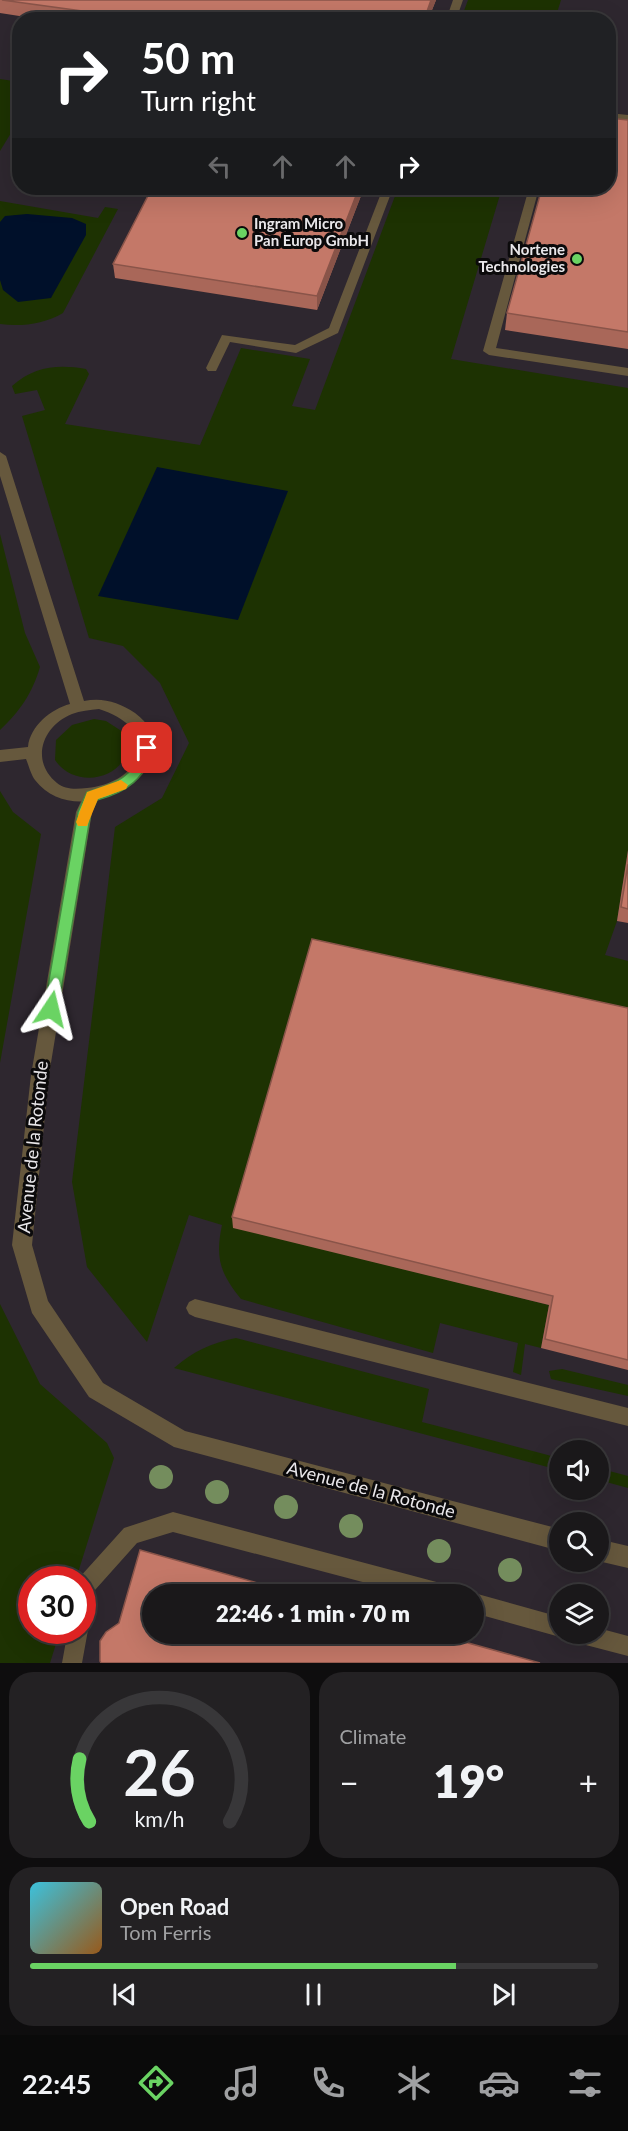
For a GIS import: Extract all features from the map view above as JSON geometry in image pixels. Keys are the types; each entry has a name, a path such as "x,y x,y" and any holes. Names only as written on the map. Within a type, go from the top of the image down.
{"street":[{"name":"Avenue de la Rotonde","path":"92,796 84,812 40,1075 22,1245 39,1306 96,1390 181,1440 549,1537"},
{"path":"609,1553 628,1557"}],"lane":[{"path":"212,368 226,338 296,349 334,330 384,195"},
{"path":"532,195 489,351 628,372"},
{"path":"0,456 78,705"},
{"path":"99,703 118,708 134,718 144,731 147,748 142,764 130,780 113,790 92,796 65,793 43,782 34,769 30,753 33,739 43,724 59,712 78,705 99,703"},
{"path":"0,756 30,753"},
{"path":"195,1308 628,1417"},
{"path":"96,1575 131,1535 173,1522 406,1584"},
{"path":"484,1606 549,1624"},
{"path":"609,1641 628,1646"},
{"path":"72,1663 75,1644"}],"shaded area":[{"path":"0,0 628,0 628,1663 0,1663"}],"green space":[{"path":"468,0 561,0 557,12 464,12"},
{"path":"0,79 12,81 12,131 0,151"},
{"path":"395,195 500,195 451,359 628,388 628,850 617,921 605,955 628,961 628,1022 233,1227 549,1305 541,1348 525,1344 521,1375 513,1372 518,1343 440,1323 433,1353 241,1299 228,1281 221,1265 219,1247 222,1225 189,1215 147,1342 87,1267 72,1182 115,827 162,798 189,743 160,683 123,646 89,638 22,416 45,410 37,390 15,394 12,386 29,374 47,368 86,369 89,374 65,424 200,445 241,348 310,359 292,406 315,410"},
{"path":"0,201 98,218 105,207 118,209 63,313 32,324 0,324"},
{"path":"0,534 25,633 40,667 25,702 0,730"},
{"path":"94,719 106,721 123,732 126,747 124,759 116,769 92,778 65,771 55,760 56,740 72,725"},
{"path":"0,791 13,812 41,834 0,1063"},
{"path":"0,1304 40,1384 107,1443 114,1458 80,1566 18,1566 18,1644 56,1644 50,1663 0,1663"},
{"path":"236,1338 429,1389 422,1422 549,1455 549,1467 174,1368 203,1348"},
{"path":"562,1369 628,1385 628,1396 551,1379 549,1371"},
{"path":"609,1471 628,1476 628,1488 609,1483"}],"water":[{"path":"27,214 72,218 86,224 86,235 51,298 18,302 3,290 0,280 0,222 5,216"},
{"path":"157,467 288,491 238,620 98,596"}],"building":[{"path":"2,0 431,0 427,12 90,12"},
{"name":"Nortene Technologies","path":"616,119 628,120 628,332 507,313 540,195 616,195"},
{"name":"Ingram Micro Pan Europ GmbH","path":"148,195 356,195 317,296 113,264"},
{"path":"628,864 628,909 621,907"},
{"path":"312,939 628,1008 628,1360 545,1339 553,1296 232,1217"},
{"path":"140,1550 261,1584 142,1584 142,1644 472,1644 540,1663 101,1663 100,1641 106,1632 119,1623"}],"slow traffic":[{"path":"83,822 84,812 92,796 113,790 121,785"}],"place":[{"name":"Ingram Micro Pan Europ GmbH","path":"242,233"},
{"name":"Nortene Technologies","path":"577,259"}],"route":[{"path":"51,1009 84,812 92,796 113,790 130,780 142,764 147,748"}]}
